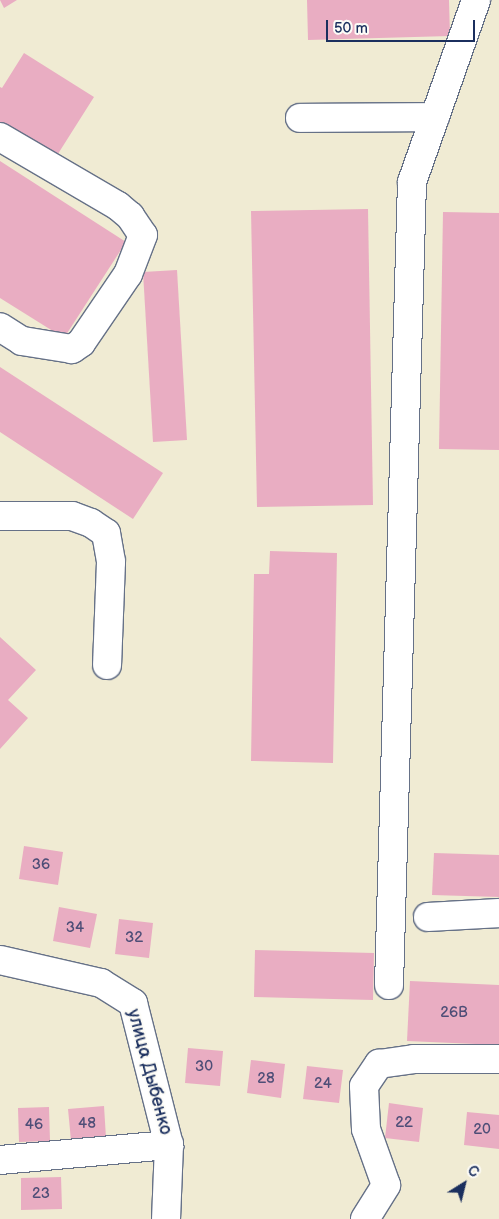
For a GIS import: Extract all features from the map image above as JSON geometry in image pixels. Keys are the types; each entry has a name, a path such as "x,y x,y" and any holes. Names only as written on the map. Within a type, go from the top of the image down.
{"street":[{"path":"389,985 412,182 476,0"},
{"path":"300,118 435,117"},
{"path":"0,137 118,206 130,216 144,236 128,274 81,343 72,349 22,341 0,327"},
{"path":"0,516 72,516 90,523 106,533 111,562 107,665"},
{"path":"428,917 499,913"},
{"name":"улица Дыбенко","path":"0,960 101,984 132,1003 169,1145 166,1219"},
{"path":"365,1219 386,1185 366,1129 364,1086 379,1064 414,1059 499,1059"},
{"path":"0,1160 169,1145"}],"building":[{"path":"0,0 17,0 4,8"},
{"path":"307,0 449,0 450,36 308,40"},
{"path":"24,53 94,97 56,157 0,122 0,87 2,88"},
{"path":"0,161 126,242 64,338 0,298"},
{"path":"368,209 373,505 257,507 251,211"},
{"path":"443,212 499,213 499,450 439,449"},
{"path":"177,270 187,440 153,442 143,272"},
{"path":"0,367 163,473 133,519 0,432"},
{"path":"270,551 337,553 333,763 251,761 254,574 269,574"},
{"path":"0,637 36,670 8,700 28,718 0,749"},
{"path":"24,846 63,852 58,885 19,879"},
{"path":"434,853 499,855 499,897 432,895"},
{"path":"59,907 97,914 90,948 53,941"},
{"path":"119,919 153,923 149,958 115,954"},
{"path":"255,950 374,953 373,1000 254,997"},
{"path":"410,981 499,985 499,1045 407,1041"},
{"path":"188,1048 223,1051 220,1086 185,1083"},
{"path":"251,1060 285,1064 281,1098 247,1093"},
{"path":"307,1066 343,1070 339,1103 303,1099"},
{"path":"389,1103 423,1108 419,1142 385,1138"},
{"path":"104,1106 106,1138 71,1141 68,1109"},
{"path":"49,1107 50,1141 19,1142 18,1108"},
{"path":"467,1112 499,1115 499,1149 464,1145"},
{"path":"61,1177 62,1209 21,1210 21,1178"}]}
